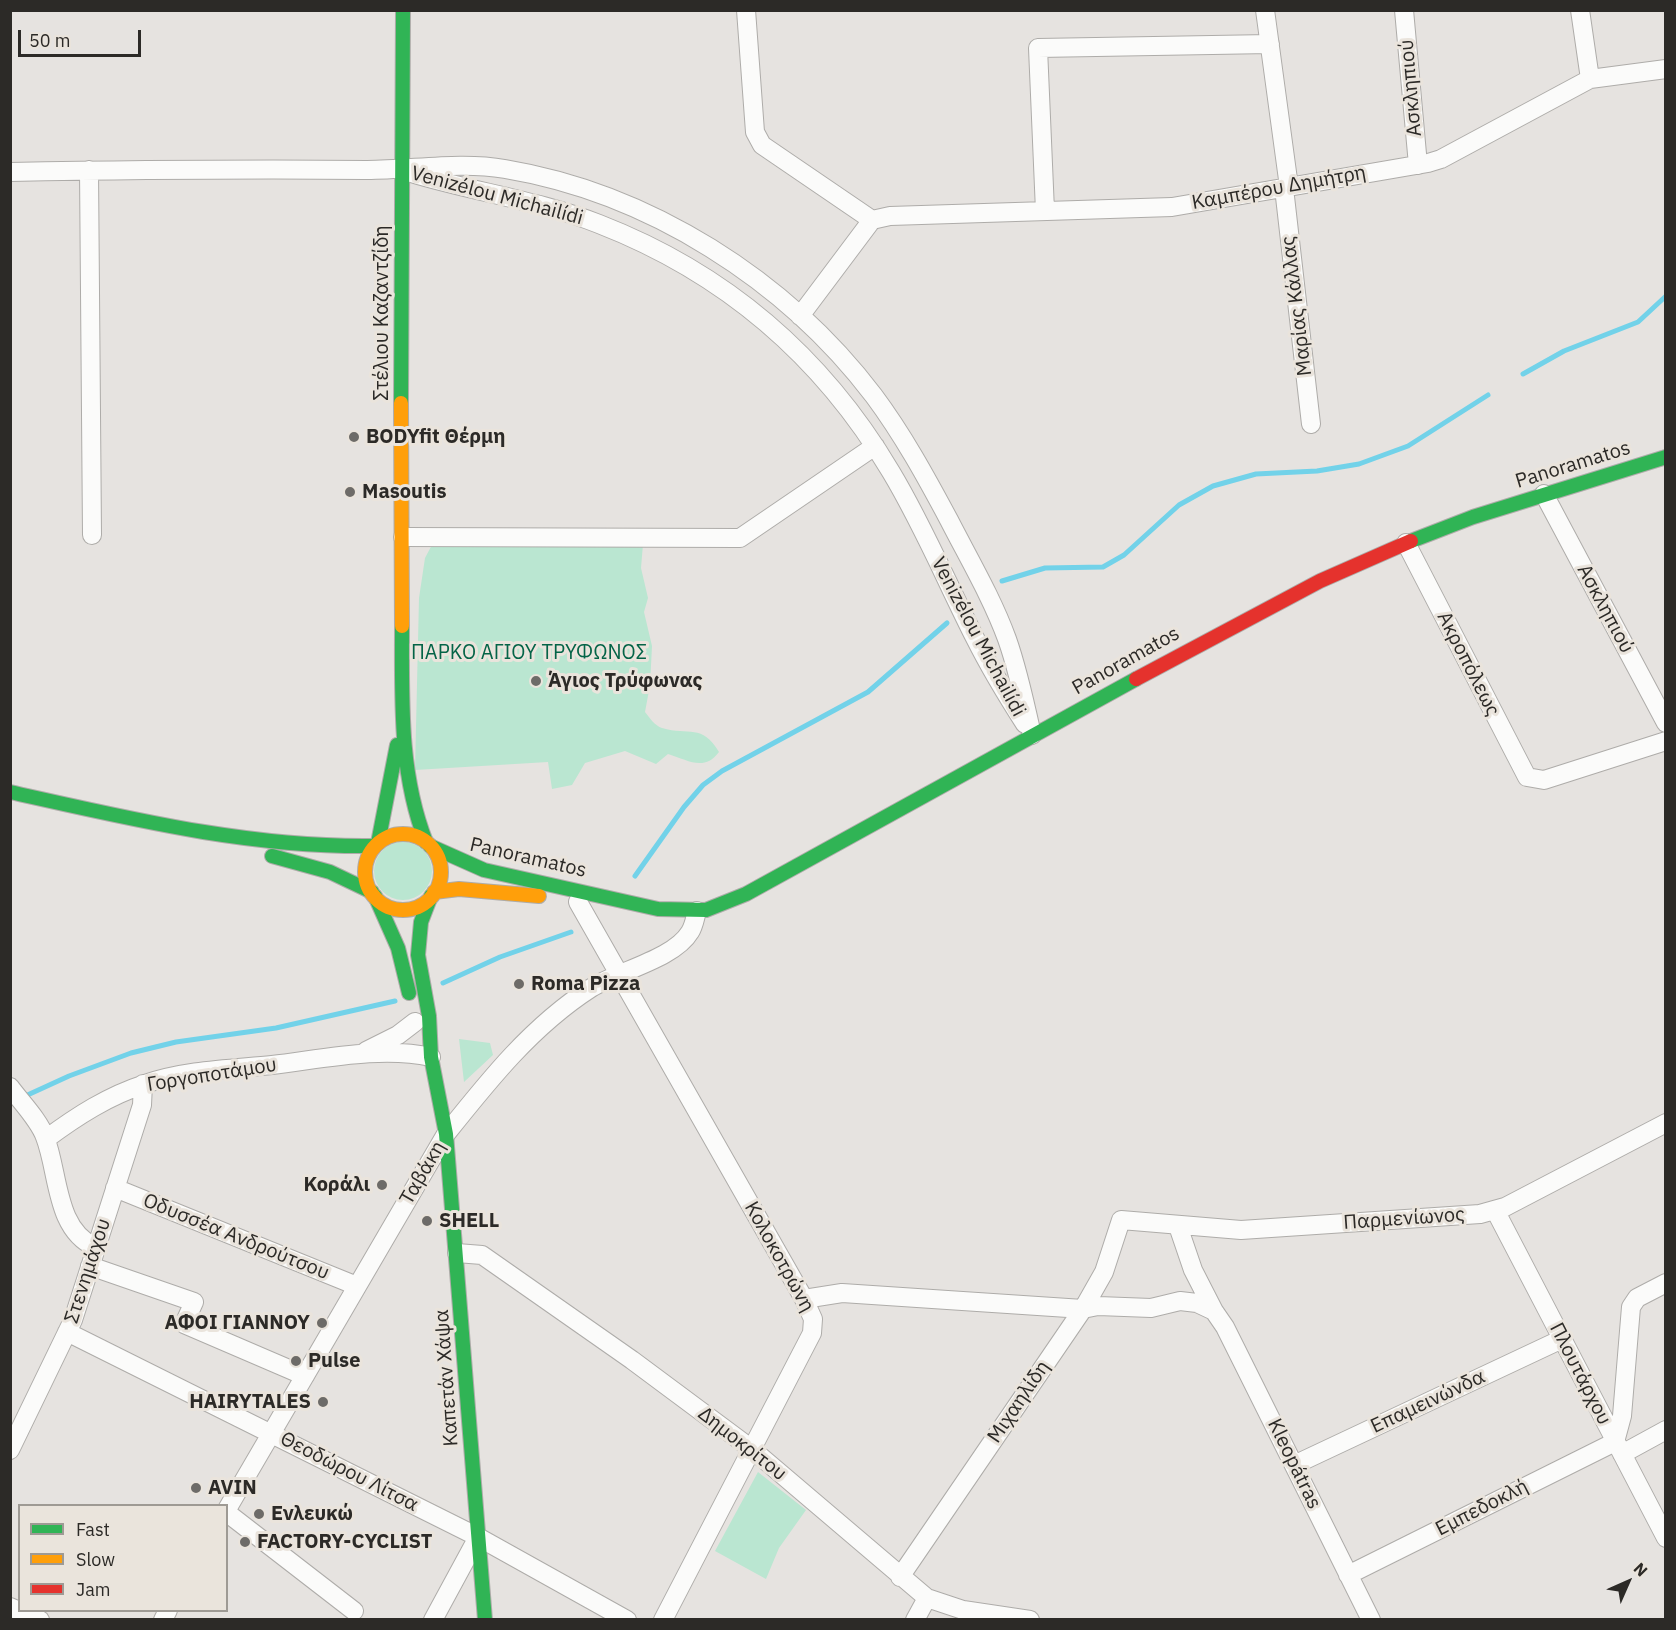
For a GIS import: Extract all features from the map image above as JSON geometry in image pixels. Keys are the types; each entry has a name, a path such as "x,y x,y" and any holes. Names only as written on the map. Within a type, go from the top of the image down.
{"main road":[{"name":"Στέλιου Καζαντζίδη","path":"403,10 400,170 402,723 413,808 428,844"},
{"name":"Panoramatos","path":"433,894 459,889 578,902 618,902 697,911 722,905 1278,602 1406,543 1473,517 1665,457"},
{"name":"Στέλιου Καζαντζίδη","path":"376,845 402,723"},
{"path":"10,792 210,835 306,847 376,845"},
{"path":"431,1057 413,1014 394,936 373,894 365,869 376,845 386,837 401,834 412,835 428,844 439,860 440,871 419,932 421,975 426,998 431,1057 446,1134"},
{"path":"210,835 252,850 330,872 373,894 387,905 403,909 419,905 433,894"},
{"name":"Panoramatos","path":"428,844 457,861 488,872 580,890 618,902"},
{"name":"Καπετάν Χάψα","path":"446,1134 484,1620"}],"street":[{"path":"746,10 755,132 762,145 872,220 800,316"},
{"name":"Μαρίας Κάλλας","path":"1265,10 1311,424"},
{"name":"Ασκληπιού","path":"1404,10 1411,66 1418,165"},
{"path":"1580,10 1590,79"},
{"path":"1045,211 1038,48 1270,44"},
{"name":"Καμπέρου Δημήτρη","path":"872,220 890,216 1173,207 1418,165 1441,159 1590,79 1665,69"},
{"name":"Venizélou Michailídi","path":"10,172 400,170 454,165 507,169 548,179 615,201 657,219 711,249 800,316 855,372 874,397 932,489 1006,635 1032,735"},
{"path":"88,170 92,535"},
{"name":"Venizélou Michailídi","path":"400,170 461,189 530,201 599,223 659,251 727,291 784,337 845,401 875,446 897,483 975,640 1032,735"},
{"path":"403,537 740,538 875,446"},
{"name":"Ασκληπιού","path":"1544,495 1665,723"},
{"name":"Ακροπόλεως","path":"1406,543 1527,777 1544,780 1665,741"},
{"name":"Κολοκοτρώνη","path":"578,902 804,1299 813,1319 814,1329 663,1620"},
{"name":"Ταβάκη","path":"228,1508 446,1134 534,1032 579,996 681,942 692,930 697,911"},
{"path":"356,1055 392,1038 413,1014"},
{"path":"356,1055 408,1053 431,1057"},
{"name":"Γοργοποτάμου","path":"45,1136 76,1116 144,1084 198,1073 356,1055"},
{"name":"Στενημάχου","path":"10,1450 67,1332 142,1105 144,1084"},
{"path":"10,1087 45,1136 55,1180 70,1222 78,1236 95,1247"},
{"name":"Παρμενίωνος","path":"1121,1220 1240,1230 1480,1214 1495,1210 1665,1123"},
{"name":"Οδυσσέα Ανδρούτσου","path":"115,1188 357,1286"},
{"name":"Πλουτάρχου","path":"1495,1210 1665,1538"},
{"name":"Μιχαηλίδη","path":"900,1577 1083,1309 1104,1272 1121,1220"},
{"name":"Kleopátras","path":"1178,1226 1193,1270 1225,1327 1371,1620"},
{"name":"Δημοκρίτου","path":"457,1252 482,1255 632,1360 753,1450 927,1598 963,1610 1030,1620"},
{"path":"90,1266 194,1302 184,1323 305,1376"},
{"path":"1618,1448 1631,1307 1637,1298 1665,1283"},
{"path":"804,1299 842,1293 1083,1309 1098,1306 1151,1308 1180,1301 1197,1303 1214,1311"},
{"name":"Θεοδώρου Λίτσα","path":"67,1332 478,1537 627,1620"},
{"name":"Επαμεινώνδα","path":"1294,1465 1562,1339"},
{"name":"Εμπεδοκλή","path":"1348,1575 1618,1448 1665,1430"},
{"path":"228,1513 354,1611"},
{"path":"433,1620 478,1537"},
{"path":"915,1620 927,1598"},
{"path":"22,1612 40,1620"}],"green space":[{"name":"ΠΑΡΚΟ ΑΓΙΟΥ ΤΡΥΦΩΝΟΣ","path":"434,541 643,544 641,568 648,598 644,612 652,646 650,685 645,712 659,727 694,732 707,737 719,752 708,762 695,763 668,754 656,764 625,751 585,763 572,785 552,789 548,762 415,770 419,598 425,558"},
{"path":"397,842 409,842 424,850 432,865 432,877 424,892 409,900 397,900 382,892 374,877 374,865 382,850"},
{"path":"459,1039 490,1043 493,1055 464,1082"},
{"path":"758,1472 806,1510 779,1548 766,1579 715,1551"}],"waterway":[{"path":"1523,374 1564,351 1638,322 1666,296"},
{"path":"1002,581 1045,568 1103,567 1124,555 1179,505 1213,486 1256,474 1317,471 1359,464 1408,446 1488,395"},
{"path":"635,876 684,807 703,785 722,771 868,692 947,623"},
{"path":"443,983 500,957 571,932"},
{"path":"10,1103 69,1076 131,1053 176,1042 276,1028 395,1001"}],"traffic: fast":[{"path":"401,403 403,10"},
{"path":"1411,541 1473,517 1666,457"},
{"path":"402,626 404,736 411,790 426,842"},
{"path":"430,846 484,870 658,909 706,910 746,894 1136,679"},
{"path":"378,843 397,745"},
{"path":"10,792 191,830 236,837 328,845 375,846"},
{"path":"272,856 330,872 372,892"},
{"path":"375,896 398,948 409,993"},
{"path":"431,896 421,922 418,955 429,1016 431,1057 446,1134 485,1620"}],"traffic: slow":[{"path":"401,403 402,626"},
{"path":"403,834 417,837 430,845 438,858 441,872 438,886 430,899 417,907 403,910 389,907 376,899 368,886 365,872 368,858 376,845 389,837 403,834"},
{"path":"434,892 459,889 539,896"}],"traffic: jam":[{"path":"1136,679 1320,581 1411,541"}],"place":[{"name":"BODYfit Θέρμη","path":"354,437"},
{"name":"Masoutis","path":"350,492"},
{"name":"Άγιος Τρύφωνας","path":"536,681"},
{"name":"Roma Pizza","path":"519,984"},
{"name":"Κοράλι","path":"382,1185"},
{"name":"SHELL","path":"427,1221"},
{"name":"ΑΦΟΙ ΓΙΑΝΝΟΥ","path":"322,1323"},
{"name":"Pulse","path":"296,1361"},
{"name":"HAIRYTALES","path":"323,1402"},
{"name":"AVIN","path":"196,1488"},
{"name":"Ενλευκώ","path":"259,1514"},
{"name":"FACTORY-CYCLIST","path":"245,1542"}]}
